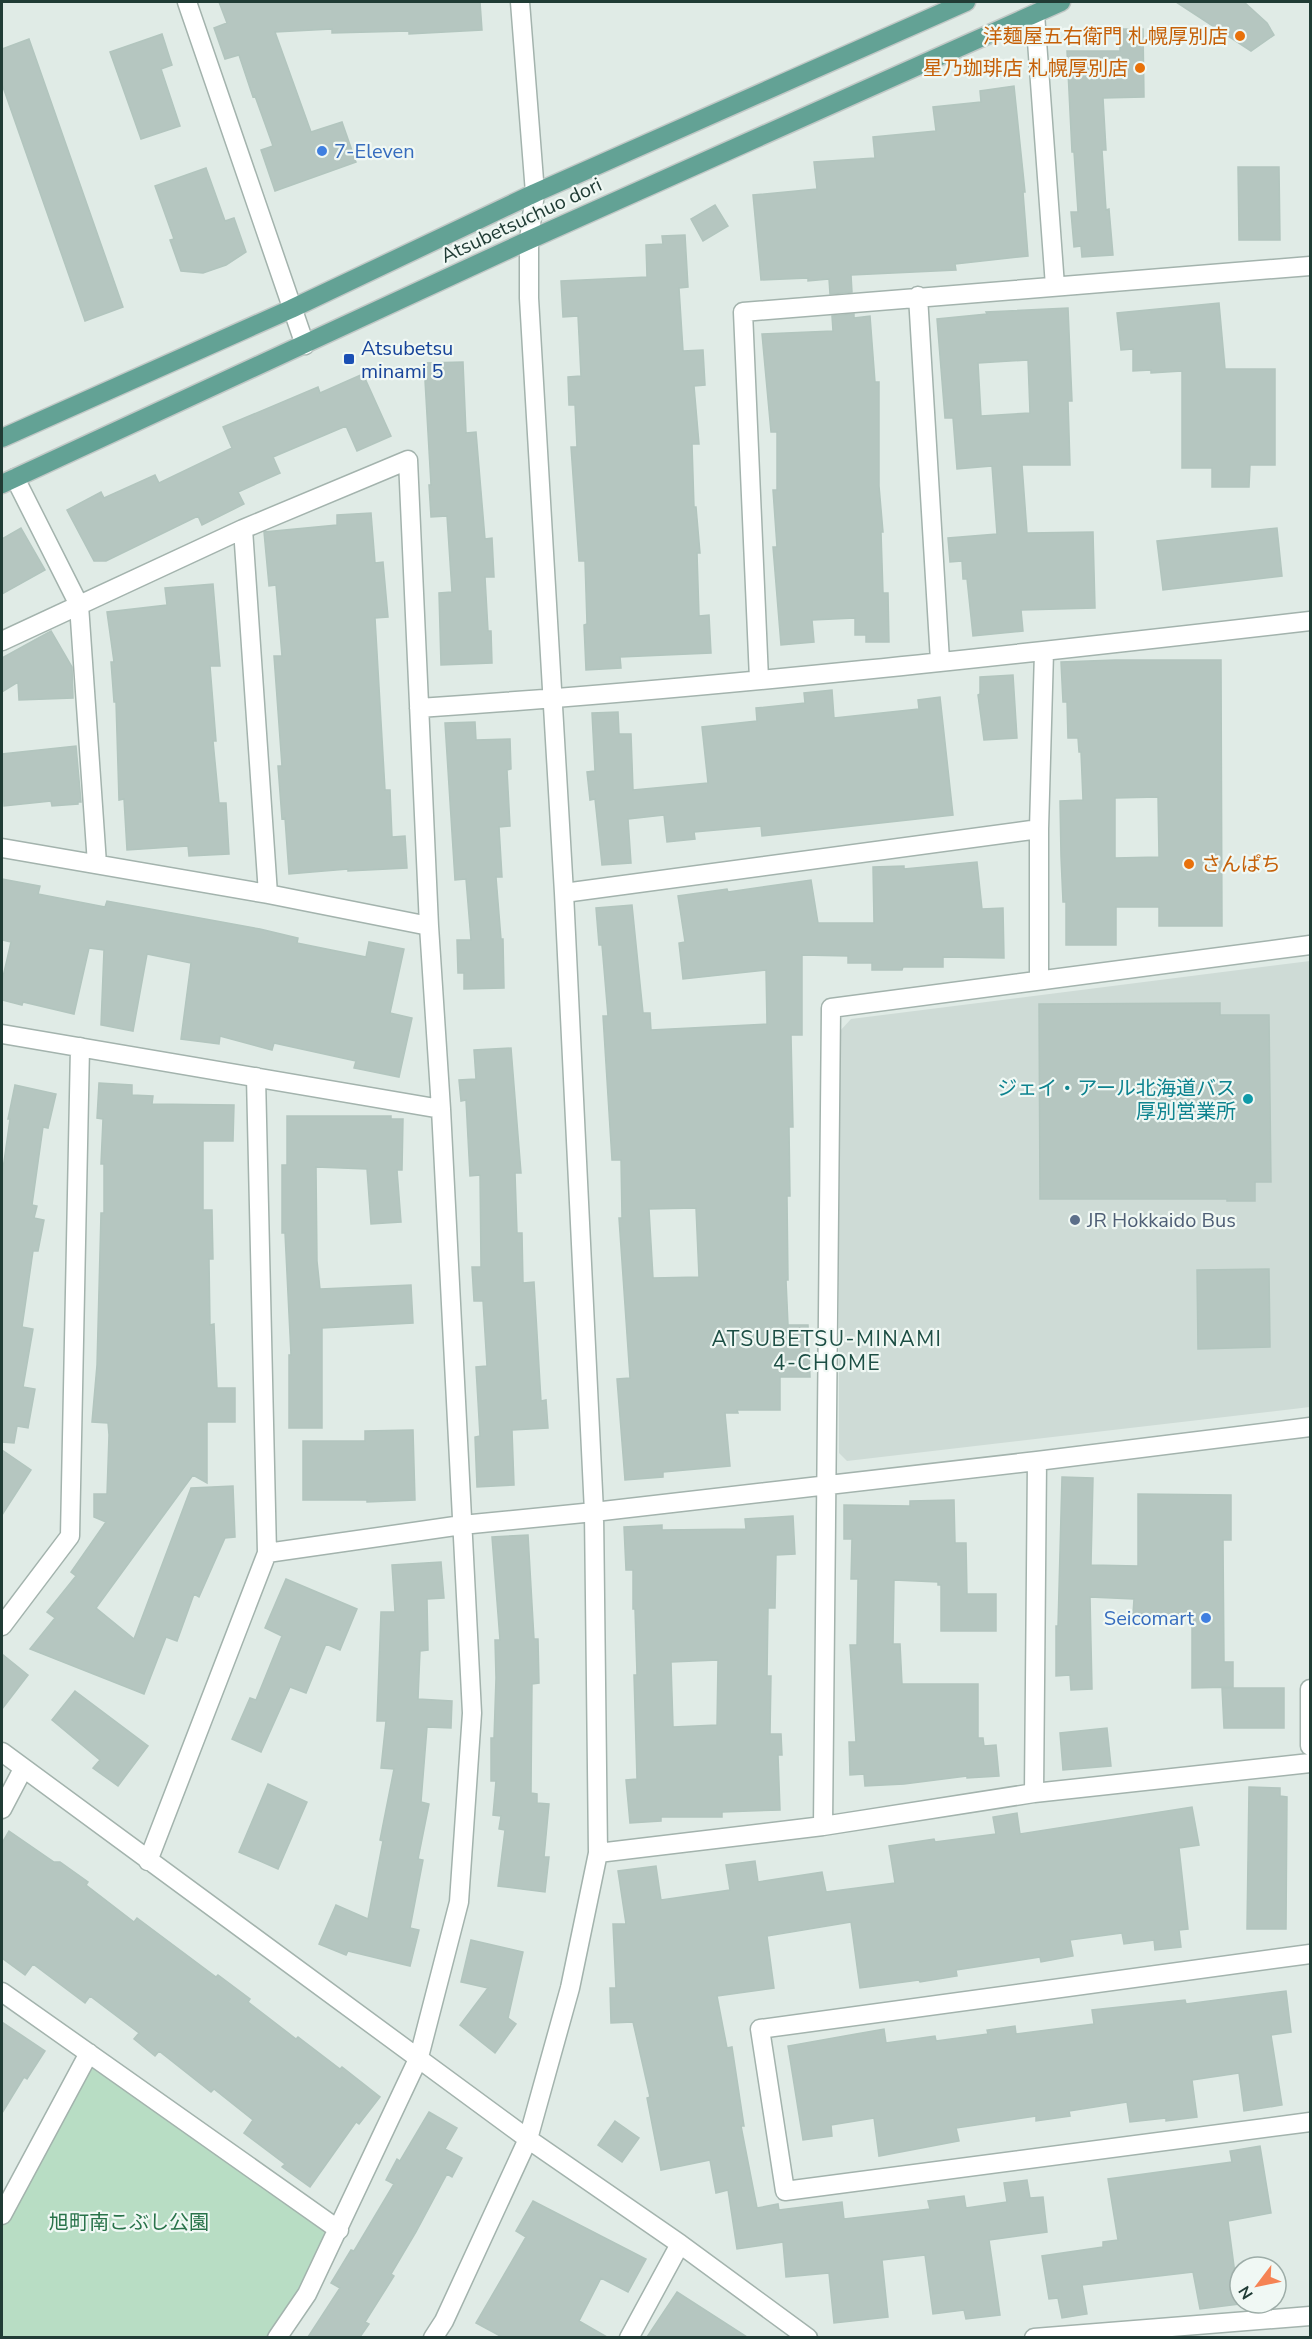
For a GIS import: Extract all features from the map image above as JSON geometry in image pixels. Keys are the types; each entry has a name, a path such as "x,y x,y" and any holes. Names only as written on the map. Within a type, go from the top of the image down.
{"main road":[{"name":"Atsubetsuchuo dori","path":"2,438 291,309 535,193 966,2"},
{"name":"Atsubetsuchuo dori","path":"8,481 529,240 1060,2"}],"street":[{"path":"187,2 305,345"},
{"path":"433,2337 444,2321 528,2139 570,1988 598,1853 594,1512 564,893 530,310 529,240 535,193 520,2"},
{"path":"1035,14 1055,286"},
{"path":"759,678 743,312 918,296 1311,266"},
{"path":"918,296 940,661"},
{"path":"2,641 243,529 408,460 429,926 441,1109 472,1713 459,1902 419,2057 307,2294 277,2337"},
{"path":"8,481 79,605 97,864"},
{"path":"243,529 267,894"},
{"path":"419,708 553,699 1044,652 1311,621"},
{"path":"1039,980 1039,829 1044,652"},
{"path":"564,893 1039,829"},
{"path":"2,848 267,894 429,926"},
{"path":"823,1826 824,1484 831,1008 1311,945"},
{"path":"2,1034 441,1109"},
{"path":"2,1626 70,1536 80,1047"},
{"path":"148,1861 267,1553 256,1077"},
{"path":"267,1553 462,1525 1037,1461 1311,1426"},
{"path":"1034,1793 1037,1461"},
{"path":"1311,1689 1311,1746"},
{"path":"2,1752 528,2139 680,2244 808,2337"},
{"path":"598,1853 823,1826 1034,1793 1311,1763"},
{"path":"2,1809 23,1769"},
{"path":"1311,1954 760,2029 785,2191 1311,2122"},
{"path":"2,1992 339,2230"},
{"path":"2,2215 89,2053"},
{"path":"629,2337 680,2244"},
{"path":"1034,2337 1310,2316 1311,2306"}],"shaded area":[{"name":"JR Hokkaido Bus","path":"1310,961 1310,1407 847,1461 839,1453 839,1032 851,1019"}],"green space":[{"name":"旭町南こぶし公園","path":"89,2053 339,2230 277,2337 2,2338 2,2215"}],"building":[{"path":"219,2 480,2 482,30 409,34 409,31 332,33 332,29 275,32 311,132 342,122 356,162 275,191 261,150 273,146 255,96 253,97 239,55 225,59 214,28 227,23"},
{"name":"洋麺屋五右衛門 札幌厚別店","path":"1176,2 1244,2 1267,23 1274,35 1251,51"},
{"path":"1120,29 1143,29 1144,97 1103,98 1106,150 1102,150 1106,210 1109,209 1113,255 1082,257 1081,246 1074,247 1071,212 1078,212 1074,152 1072,152 1067,51 1120,51"},
{"path":"162,34 172,65 161,69 180,126 141,139 110,52"},
{"path":"29,39 123,307 85,321 2,84 2,49"},
{"path":"1014,86 1025,192 1023,192 1028,256 955,264 956,270 851,275 852,292 830,294 829,279 761,280 753,195 817,189 814,162 875,158 873,137 936,131 933,107 981,102 980,91"},
{"path":"1238,167 1279,167 1280,240 1239,240"},
{"path":"206,168 225,221 234,218 246,252 226,265 203,273 181,271 170,240 174,239 155,186"},
{"path":"715,205 728,226 703,241 691,219"},
{"path":"685,235 688,287 679,288 683,351 703,350 705,385 694,386 699,444 692,444 694,507 696,507 700,553 697,553 699,616 709,615 711,653 620,657 621,668 586,670 585,561 579,561 571,447 577,447 575,405 569,405 568,377 581,376 578,316 563,317 561,281 647,277 646,245 663,244 662,236"},
{"path":"1219,303 1225,369 1275,369 1275,465 1250,465 1249,487 1212,487 1212,468 1182,468 1182,371 1151,373 1151,370 1133,371 1133,349 1121,350 1117,313"},
{"path":"1068,308 1072,401 1068,401 1070,465 1022,465 1027,533 1093,532 1095,608 1021,610 1023,631 973,636 967,579 963,579 962,561 950,562 948,538 997,534 992,466 957,469 953,418 945,418 937,319 987,314 986,312","holes":["1028,360 1030,413 981,416 978,363"]},
{"path":"854,314 854,318 870,316 875,382 879,382 879,486 883,532 881,532 883,593 888,593 889,642 866,642 866,635 855,635 855,618 812,620 814,642 781,645 773,547 777,547 773,490 777,490 777,432 771,432 762,334 833,331 832,316"},
{"path":"463,362 466,433 476,432 485,539 492,538 494,577 485,577 492,663 441,665 439,593 452,592 447,516 431,517 424,363"},
{"path":"363,374 391,436 357,451 346,426 273,457 280,473 238,492 244,504 202,525 198,516 106,561 94,561 67,510 101,492 104,498 155,475 159,483 232,448 223,427 318,387 320,393"},
{"path":"371,513 375,563 383,562 388,617 375,618 385,790 390,790 392,837 405,836 407,868 348,871 348,869 289,874 278,766 282,766 274,656 282,656 276,585 269,586 264,532 337,525 337,515"},
{"path":"21,528 45,570 2,594 2,539"},
{"path":"1277,528 1282,576 1163,590 1157,541"},
{"path":"213,584 220,666 210,666 216,741 213,741 219,803 226,803 229,854 189,856 188,846 127,850 124,799 119,800 116,702 114,702 111,662 114,662 107,612 167,605 165,588"},
{"path":"51,631 72,667 73,698 19,700 18,682 2,692 2,658"},
{"path":"1221,660 1222,926 1159,926 1159,907 1116,907 1116,945 1066,945 1060,801 1083,800 1081,752 1079,752 1078,738 1068,738 1067,702 1063,702 1061,662","holes":["1158,797 1159,857 1115,858 1115,798"]},
{"path":"1013,675 1017,738 984,740 978,695 980,694 980,677"},
{"path":"832,690 834,718 919,709 918,700 940,697 953,815 762,836 761,826 694,832 695,839 667,842 664,815 628,819 631,863 602,865 595,799 590,800 587,772 595,771 592,713 618,712 619,734 631,734 633,790 708,783 702,727 757,721 756,708 805,703 804,693"},
{"path":"475,722 476,740 510,739 511,769 507,770 510,826 499,827 502,877 496,877 501,939 503,939 504,988 464,989 464,973 458,973 457,940 471,940 466,879 455,880 445,723"},
{"path":"76,746 81,802 52,806 51,801 4,806 2,754"},
{"path":"977,862 982,909 1003,908 1004,958 943,957 943,967 872,970 872,963 848,963 848,956 802,955 802,1035 791,1035 793,1127 789,1127 790,1196 787,1196 788,1280 786,1280 788,1325 808,1325 810,1377 780,1377 780,1410 737,1410 738,1413 725,1413 730,1466 663,1472 663,1477 625,1480 617,1379 630,1378 619,1218 622,1218 621,1160 612,1160 603,1016 608,1016 602,945 599,945 596,908 632,905 643,1013 650,1013 651,1030 767,1024 766,970 683,979 679,943 685,942 678,896 727,889 728,892 811,880 818,923 874,923 873,867 904,866 904,869","holes":["696,1208 699,1277 653,1278 649,1209"]},
{"path":"2,879 40,886 38,894 105,907 107,901 260,929 298,938 297,943 366,957 369,942 404,949 390,1013 412,1018 399,1077 354,1068 356,1061 274,1043 272,1050 220,1036 219,1044 181,1039 191,963 147,954 133,1031 101,1025 104,950 89,948 74,1014 23,1002 22,1005 2,1000 2,981 11,942 2,940"},
{"path":"1220,1003 1220,1015 1269,1015 1271,1182 1255,1182 1255,1201 1040,1199 1039,1004"},
{"path":"511,1048 521,1173 515,1173 517,1233 522,1233 523,1283 534,1282 541,1401 546,1400 548,1428 512,1430 514,1485 477,1487 475,1437 480,1436 476,1367 487,1366 483,1301 474,1301 472,1267 481,1267 480,1175 470,1176 466,1100 461,1101 459,1080 476,1079 474,1050"},
{"path":"99,1083 132,1085 132,1095 153,1096 152,1104 234,1105 233,1141 203,1141 203,1210 212,1210 213,1259 209,1259 210,1325 214,1324 217,1388 235,1388 235,1422 207,1422 207,1483 193,1475 96,1608 134,1639 191,1488 233,1486 235,1537 225,1538 199,1597 194,1594 177,1641 166,1637 144,1694 30,1649 55,1618 47,1612 76,1576 71,1572 106,1522 94,1517 94,1494 107,1494 108,1423 92,1422 97,1365 101,1213 104,1213 104,1164 101,1164 103,1119 97,1118"},
{"path":"15,1085 56,1094 48,1128 43,1127 32,1205 37,1206 34,1218 44,1220 38,1251 33,1251 22,1327 33,1329 23,1387 35,1389 28,1428 17,1426 14,1443 2,1442 2,1176 10,1119 8,1119"},
{"path":"287,1116 391,1116 391,1119 403,1119 402,1170 397,1170 401,1222 371,1224 367,1169 316,1167 317,1261 320,1289 411,1285 413,1323 322,1328 322,1428 289,1428 289,1355 291,1355 285,1233 282,1233 282,1165 287,1165"},
{"path":"1269,1269 1270,1347 1198,1349 1197,1270"},
{"path":"413,1430 415,1500 367,1502 367,1500 303,1500 303,1441 365,1441 365,1431"},
{"path":"2,1450 31,1470 2,1515"},
{"path":"1062,1477 1093,1478 1091,1565 1138,1566 1138,1494 1231,1495 1231,1540 1223,1540 1224,1662 1233,1662 1233,1687 1192,1688 1192,1616 1133,1614 1134,1599 1090,1597 1092,1689 1071,1690 1070,1675 1056,1676"},
{"path":"954,1500 955,1543 966,1543 967,1594 996,1594 996,1631 941,1631 941,1585 938,1585 938,1582 894,1580 893,1644 900,1644 902,1684 978,1684 978,1738 983,1738 984,1746 996,1745 999,1776 967,1778 967,1776 904,1784 865,1786 864,1774 850,1775 849,1742 856,1742 850,1645 857,1645 858,1579 851,1579 852,1539 844,1539 844,1505 910,1506 910,1501"},
{"path":"793,1516 795,1554 776,1555 775,1608 768,1608 767,1676 771,1676 770,1734 781,1734 782,1755 778,1755 780,1810 722,1812 722,1817 661,1817 661,1821 630,1823 626,1780 637,1779 634,1675 637,1675 633,1570 626,1570 624,1527 662,1525 662,1530 746,1529 745,1519","holes":["718,1660 717,1725 673,1727 671,1662"]},
{"path":"528,1535 534,1639 538,1639 539,1683 532,1684 531,1793 537,1794 537,1803 549,1804 544,1857 549,1857 545,1892 498,1886 505,1830 499,1829 501,1816 493,1815 496,1781 491,1781 491,1738 494,1738 496,1678 495,1640 500,1640 492,1537"},
{"path":"441,1562 444,1598 427,1599 428,1650 420,1651 418,1699 452,1701 451,1728 427,1727 421,1802 429,1804 418,1859 423,1860 410,1928 419,1930 410,1966 348,1951 346,1955 319,1944 336,1905 368,1919 394,1769 381,1768 386,1721 377,1721 381,1612 395,1612 392,1565"},
{"path":"286,1579 357,1609 340,1650 326,1644 306,1693 290,1687 261,1752 232,1739 250,1698 256,1700 282,1636 265,1628"},
{"path":"2,1654 28,1675 2,1709"},
{"path":"1222,1688 1284,1688 1284,1728 1224,1728"},
{"path":"75,1691 148,1746 118,1786 93,1768 100,1760 52,1720"},
{"path":"1107,1728 1111,1766 1063,1770 1060,1733"},
{"path":"268,1784 307,1802 278,1869 239,1852"},
{"path":"1249,1787 1280,1788 1280,1796 1287,1797 1286,1929 1247,1929"},
{"path":"1192,1807 1199,1845 1179,1848 1188,1929 1179,1930 1181,1947 1155,1950 1154,1940 1124,1944 1122,1933 1070,1940 1073,1956 1041,1962 1040,1957 956,1970 957,1976 860,1988 851,1922 767,1936 774,1988 717,1996 727,2048 732,2047 744,2126 741,2126 757,2208 778,2204 779,2210 842,2202 844,2219 930,2209 928,2201 964,2196 966,2208 1007,2202 1004,2183 1027,2180 1030,2198 1043,2197 1047,2232 989,2240 1000,2315 966,2319 964,2310 933,2314 925,2255 882,2260 888,2317 834,2323 829,2273 786,2277 783,2242 737,2249 728,2190 716,2193 710,2160 661,2170 647,2098 650,2097 633,2022 611,2023 610,1988 616,1988 613,1924 626,1924 618,1871 656,1866 661,1900 730,1890 726,1865 755,1861 758,1882 822,1872 826,1892 895,1883 889,1846 934,1839 935,1842 996,1834 993,1817 1017,1813 1020,1834"},
{"path":"9,1831 88,1882 86,1885 134,1922 137,1918 216,1977 218,1975 250,1999 248,2002 296,2039 298,2037 340,2069 342,2067 380,2097 359,2124 356,2122 310,2187 282,2167 285,2164 244,2133 253,2120 214,2089 211,2092 159,2051 155,2056 134,2039 139,2033 90,1996 85,2003 33,1964 25,1975 2,1958 2,1843"},
{"path":"471,1940 523,1952 508,2018 516,2024 495,2053 460,2025 488,1988 461,1982"},
{"path":"1286,1991 1291,2032 1271,2035 1282,2105 1244,2111 1239,2073 1192,2080 1197,2117 1130,2122 1127,2102 1069,2111 1070,2116 1036,2121 1036,2116 956,2128 959,2141 879,2156 874,2118 831,2125 832,2136 803,2140 788,2046 884,2029 886,2043 935,2036 936,2041 988,2034 987,2030 1015,2026 1016,2034 1094,2024 1092,2010 1185,2000 1186,2004"},
{"path":"2,2022 45,2051 27,2079 24,2077 2,2113"},
{"path":"429,2112 457,2128 445,2149 462,2158 452,2177 447,2174 391,2274 394,2276 365,2322 369,2324 360,2337 308,2337 340,2288 331,2283 351,2250 354,2251 394,2184 386,2180 397,2159 400,2161"},
{"path":"615,2121 639,2138 622,2162 598,2145"},
{"path":"1260,2146 1271,2213 1228,2221 1233,2255 1228,2255 1228,2305 1200,2309 1193,2272 1082,2285 1087,2314 1062,2318 1058,2298 1049,2299 1042,2256 1103,2247 1103,2242 1118,2240 1108,2179 1232,2162 1230,2151"},
{"path":"533,2201 646,2259 628,2292 601,2278 579,2321 607,2337 502,2337 476,2323 526,2237 516,2231"},
{"path":"677,2292 747,2337 647,2337"}],"place":[{"name":"洋麺屋五右衛門 札幌厚別店","path":"1240,36"},
{"name":"星乃珈琲店 札幌厚別店","path":"1140,68"},
{"name":"7-Eleven","path":"322,151"},
{"name":"Atsubetsu minami 5","path":"349,359"},
{"name":"さんぱち","path":"1189,864"},
{"name":"ジェイ・アール北海道バス 厚別営業所","path":"1248,1099"},
{"name":"JR Hokkaido Bus","path":"1075,1220"},
{"name":"Seicomart","path":"1206,1618"}],"district":[{"name":"ATSUBETSU-MINAMI 4-CHOME","path":"827,1351"}]}
